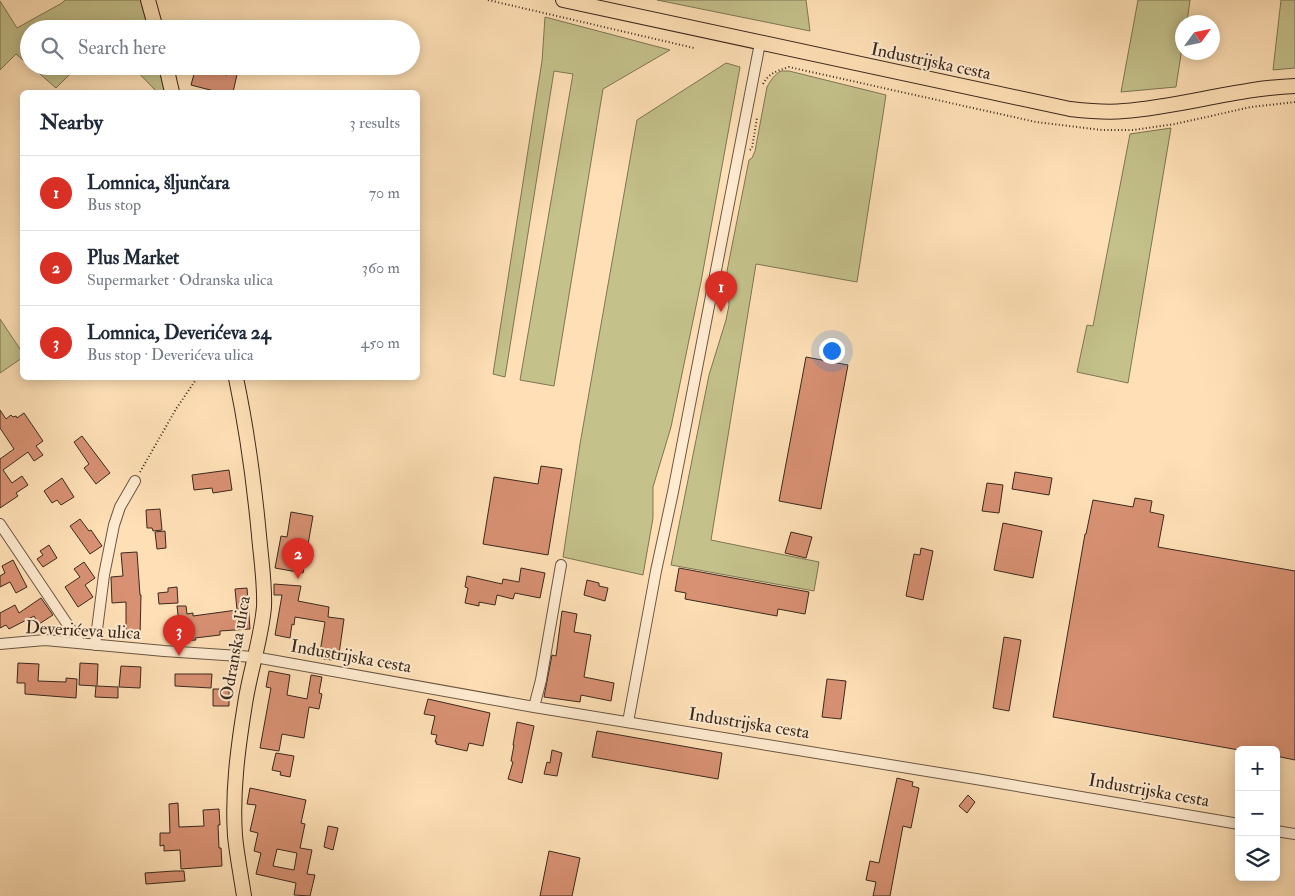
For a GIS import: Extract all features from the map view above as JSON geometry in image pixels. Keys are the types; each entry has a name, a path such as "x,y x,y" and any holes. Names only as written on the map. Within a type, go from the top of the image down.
{"main road":[{"path":"148,0 154,20"},
{"name":"Industrijska cesta","path":"563,0 1050,106 1088,111 1122,112 1261,89 1295,86"},
{"path":"168,75 172,90"},
{"name":"Odranska ulica","path":"236,380 250,460 264,581 263,616 250,674 235,782 235,836 244,896"}],"street":[{"path":"628,722 760,43"},
{"path":"94,645 104,575 114,526 120,508 135,481"},
{"path":"0,524 80,643"},
{"path":"534,707 541,680 561,565"},
{"name":"Deverićeva ulica","path":"0,644 45,640 254,657"},
{"name":"Industrijska cesta","path":"254,657 534,707 1235,823"},
{"path":"1280,832 1295,834"}],"path":[{"path":"488,0 694,48"},
{"path":"762,85 767,77 775,71 789,67 1036,122 1102,130 1133,130 1167,125 1251,107 1295,102"},
{"path":"739,152 749,152 752,148 758,112"},
{"path":"135,481 195,380"}],"shaded area":[{"path":"65,0 141,0 147,20 31,20"},
{"path":"657,0 806,0 810,31"},
{"path":"1138,0 1190,0 1188,15 1175,15 1175,60 1180,60 1176,87 1121,92"},
{"path":"1281,0 1295,0 1295,68 1273,70"},
{"path":"0,1 17,28 20,26 20,57 16,54 0,70"},
{"path":"545,17 670,50 603,89 554,386 520,380 573,74 554,71 505,377 493,374 542,61"},
{"path":"726,63 740,67 701,282 671,427 653,487 653,518 643,575 563,557 580,444 637,120"},
{"path":"781,71 789,71 886,95 857,282 756,264 711,540 819,562 814,591 671,565 709,375 729,305 727,271 749,160 755,151 767,87 776,74"},
{"path":"41,75 69,75 56,88"},
{"path":"141,75 160,75 164,90 155,90"},
{"path":"1171,128 1128,383 1077,372 1087,325 1093,326 1130,134"},
{"path":"0,319 20,349 20,359 0,373"}],"building":[{"path":"194,75 237,75 233,90 210,90 191,85"},
{"path":"806,357 848,365 821,509 779,501"},
{"path":"0,410 6,419 11,415 17,418 24,413 43,441 36,446 43,455 34,461 28,452 3,470 12,483 22,476 28,485 16,493 18,496 0,508 0,459 14,449 0,428"},
{"path":"82,436 110,473 96,484 84,468 89,464 74,442"},
{"path":"541,466 562,469 548,555 483,544 494,477 538,484"},
{"path":"229,470 232,490 213,493 212,488 194,490 192,475"},
{"path":"1015,472 1052,478 1049,495 1012,489"},
{"path":"62,478 74,497 61,505 57,500 52,503 44,491"},
{"path":"987,483 1003,485 999,513 982,511"},
{"path":"1135,498 1152,501 1150,512 1164,515 1158,547 1295,571 1295,760 1280,757 1280,746 1235,746 1235,749 1053,717 1085,534 1093,500 1133,507"},
{"path":"160,509 162,530 153,531 152,528 147,528 146,510"},
{"path":"291,512 313,516 303,573 275,568 281,536 287,537"},
{"path":"80,519 89,531 91,530 102,546 90,554 70,526"},
{"path":"1003,523 1042,531 1033,578 994,570"},
{"path":"165,531 166,548 157,549 155,532"},
{"path":"791,532 812,537 806,558 785,553"},
{"path":"49,545 57,558 43,567 37,559 43,555 40,551"},
{"path":"921,548 933,551 923,600 906,596 914,554 920,555"},
{"path":"137,552 141,595 140,636 126,636 126,602 112,603 111,577 123,576 121,553"},
{"path":"13,560 27,587 16,593 10,582 0,587 0,576 5,573 2,566"},
{"path":"84,562 95,578 85,585 93,597 78,607 65,587 80,577 74,569"},
{"path":"521,568 545,573 540,598 515,593 513,599 497,595 495,605 479,602 479,606 465,603 468,588 465,587 467,576 502,584 503,579 519,582"},
{"path":"679,568 809,592 805,614 778,609 777,616 685,599 686,593 675,591"},
{"path":"587,580 608,588 605,601 584,595"},
{"path":"274,584 301,586 298,601 329,607 328,617 344,619 338,661 319,658 325,622 295,617 290,638 275,635 282,595 274,595"},
{"path":"177,587 178,603 159,604 158,593 168,592 168,588"},
{"path":"247,588 250,629 220,631 220,635 181,641 177,606 186,606 187,614 193,613 193,616 237,610 235,589"},
{"path":"41,598 53,615 39,624 34,616 9,629 6,625 0,628 0,613 15,605 19,613"},
{"path":"562,611 577,614 574,632 591,635 584,677 614,683 611,701 581,695 580,702 544,697 552,655 556,656"},
{"path":"1004,637 1021,640 1009,711 993,708"},
{"path":"18,663 39,664 38,681 66,682 66,678 77,679 76,698 25,694 25,683 17,683"},
{"path":"80,663 98,664 97,686 118,687 118,698 95,697 96,686 79,685"},
{"path":"121,666 141,667 140,688 119,687"},
{"path":"269,671 290,675 287,695 307,699 311,675 322,677 319,693 322,694 319,709 309,707 304,738 282,734 279,751 260,748 271,688 266,687"},
{"path":"175,674 212,674 211,688 175,686"},
{"path":"827,679 846,681 841,719 822,717"},
{"path":"213,689 229,689 229,706 213,706"},
{"path":"428,699 490,713 483,746 469,743 467,751 436,744 437,735 431,734 435,716 424,714"},
{"path":"517,722 534,726 522,783 508,779 513,762 511,761"},
{"path":"597,731 722,753 718,779 592,757"},
{"path":"552,750 562,753 557,776 544,774 547,762 550,763"},
{"path":"276,753 294,756 290,777 280,775 281,772 272,770"},
{"path":"897,778 913,782 912,786 919,788 911,828 903,826 890,896 873,896 876,882 866,880 870,861 879,863"},
{"path":"250,788 306,800 301,823 305,824 300,848 312,850 307,874 315,875 310,896 294,895 296,883 256,874 261,853 254,851 258,833 250,831 256,805 247,804","holes":["277,849 297,853 294,870 273,866"]},
{"path":"968,795 975,802 967,813 959,806"},
{"path":"178,803 179,827 204,826 203,810 219,809 219,848 221,848 222,866 181,869 180,850 164,851 164,845 160,846 160,833 170,833 169,804"},
{"path":"328,826 338,828 333,850 324,847"},
{"path":"549,851 580,858 572,896 540,896"},
{"path":"184,871 185,881 146,884 145,873"}],"place":[{"name":"Lomnica, šljunčara","path":"721,312"},
{"name":"Plus Market","path":"298,579"},
{"name":"Lomnica, Deverićeva 24","path":"179,656"}]}
